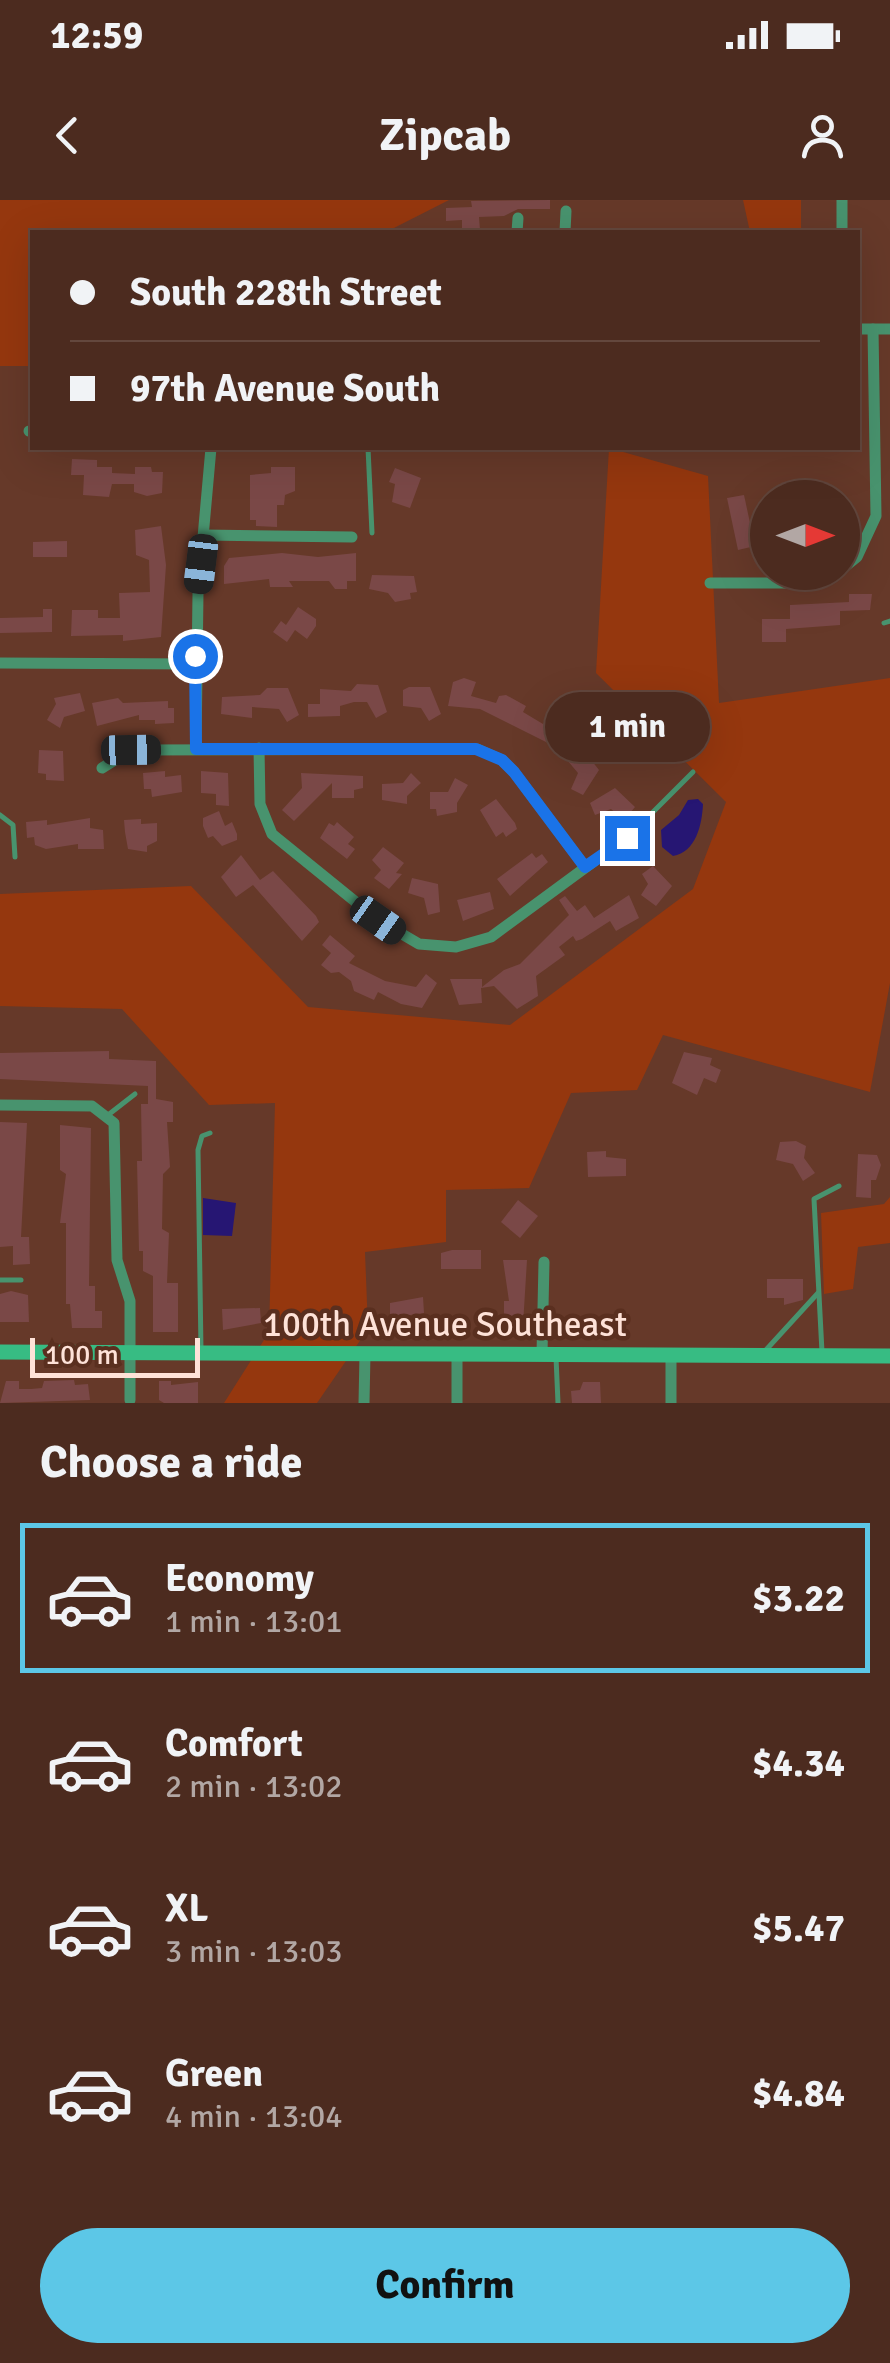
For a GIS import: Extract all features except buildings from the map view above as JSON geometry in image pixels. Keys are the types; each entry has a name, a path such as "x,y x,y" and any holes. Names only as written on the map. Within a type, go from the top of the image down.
{"street":[{"path":"842,200 842,230"},
{"path":"565,230 566,211"},
{"path":"516,230 518,218"},
{"path":"860,329 890,330"},
{"path":"860,551 876,516 873,329"},
{"path":"196,749 194,664 211,450"},
{"path":"204,535 352,537"},
{"path":"710,582 750,582"},
{"path":"0,664 194,664"},
{"path":"259,748 260,804 272,834 378,920 419,944 456,947 491,937 608,851"},
{"path":"102,768 131,750 476,749 490,753 514,772 585,867"},
{"path":"0,1105 92,1106 108,1114 116,1132 116,1260 129,1294 130,1402"},
{"path":"544,1262 549,1354"},
{"name":"100th Avenue Southeast","path":"0,1352 890,1356"},
{"path":"364,1354 364,1403"},
{"path":"457,1354 457,1403"},
{"path":"671,1354 671,1403"}],"lane":[{"path":"368,450 372,533"},
{"path":"875,457 890,457"},
{"path":"608,851 627,838 693,772"},
{"path":"0,815 13,825 15,857"},
{"path":"108,1114 135,1094"},
{"path":"201,1353 198,1150 202,1136 210,1133"},
{"path":"822,1355 814,1199 839,1186"},
{"path":"0,1280 21,1280"},
{"path":"762,1355 820,1291"},
{"path":"549,1354 558,1403"}],"shaded area":[{"path":"0,200 449,200 390,230 30,230 30,366 0,366"},
{"path":"743,200 801,200 801,230 750,230"},
{"path":"609,450 616,450 708,476 719,703 890,678 890,983 870,1092 663,1035 637,1090 571,1093 529,1188 446,1190 446,1242 365,1252 368,1329 317,1403 224,1403 269,1332 275,1103 209,1105 122,1009 0,1006 0,894 191,886 308,1007 510,1025 693,889 726,802 596,673"},
{"path":"698,799 703,804 699,829 687,849 673,856 662,847 661,830 679,815 688,800"},
{"path":"890,1197 890,1243 858,1247 853,1289 824,1294 821,1213 884,1204"},
{"path":"203,1198 236,1203 232,1236 203,1235"}],"route":[{"path":"195,656 196,749 476,749 502,760 514,772 585,867 627,838"}]}
